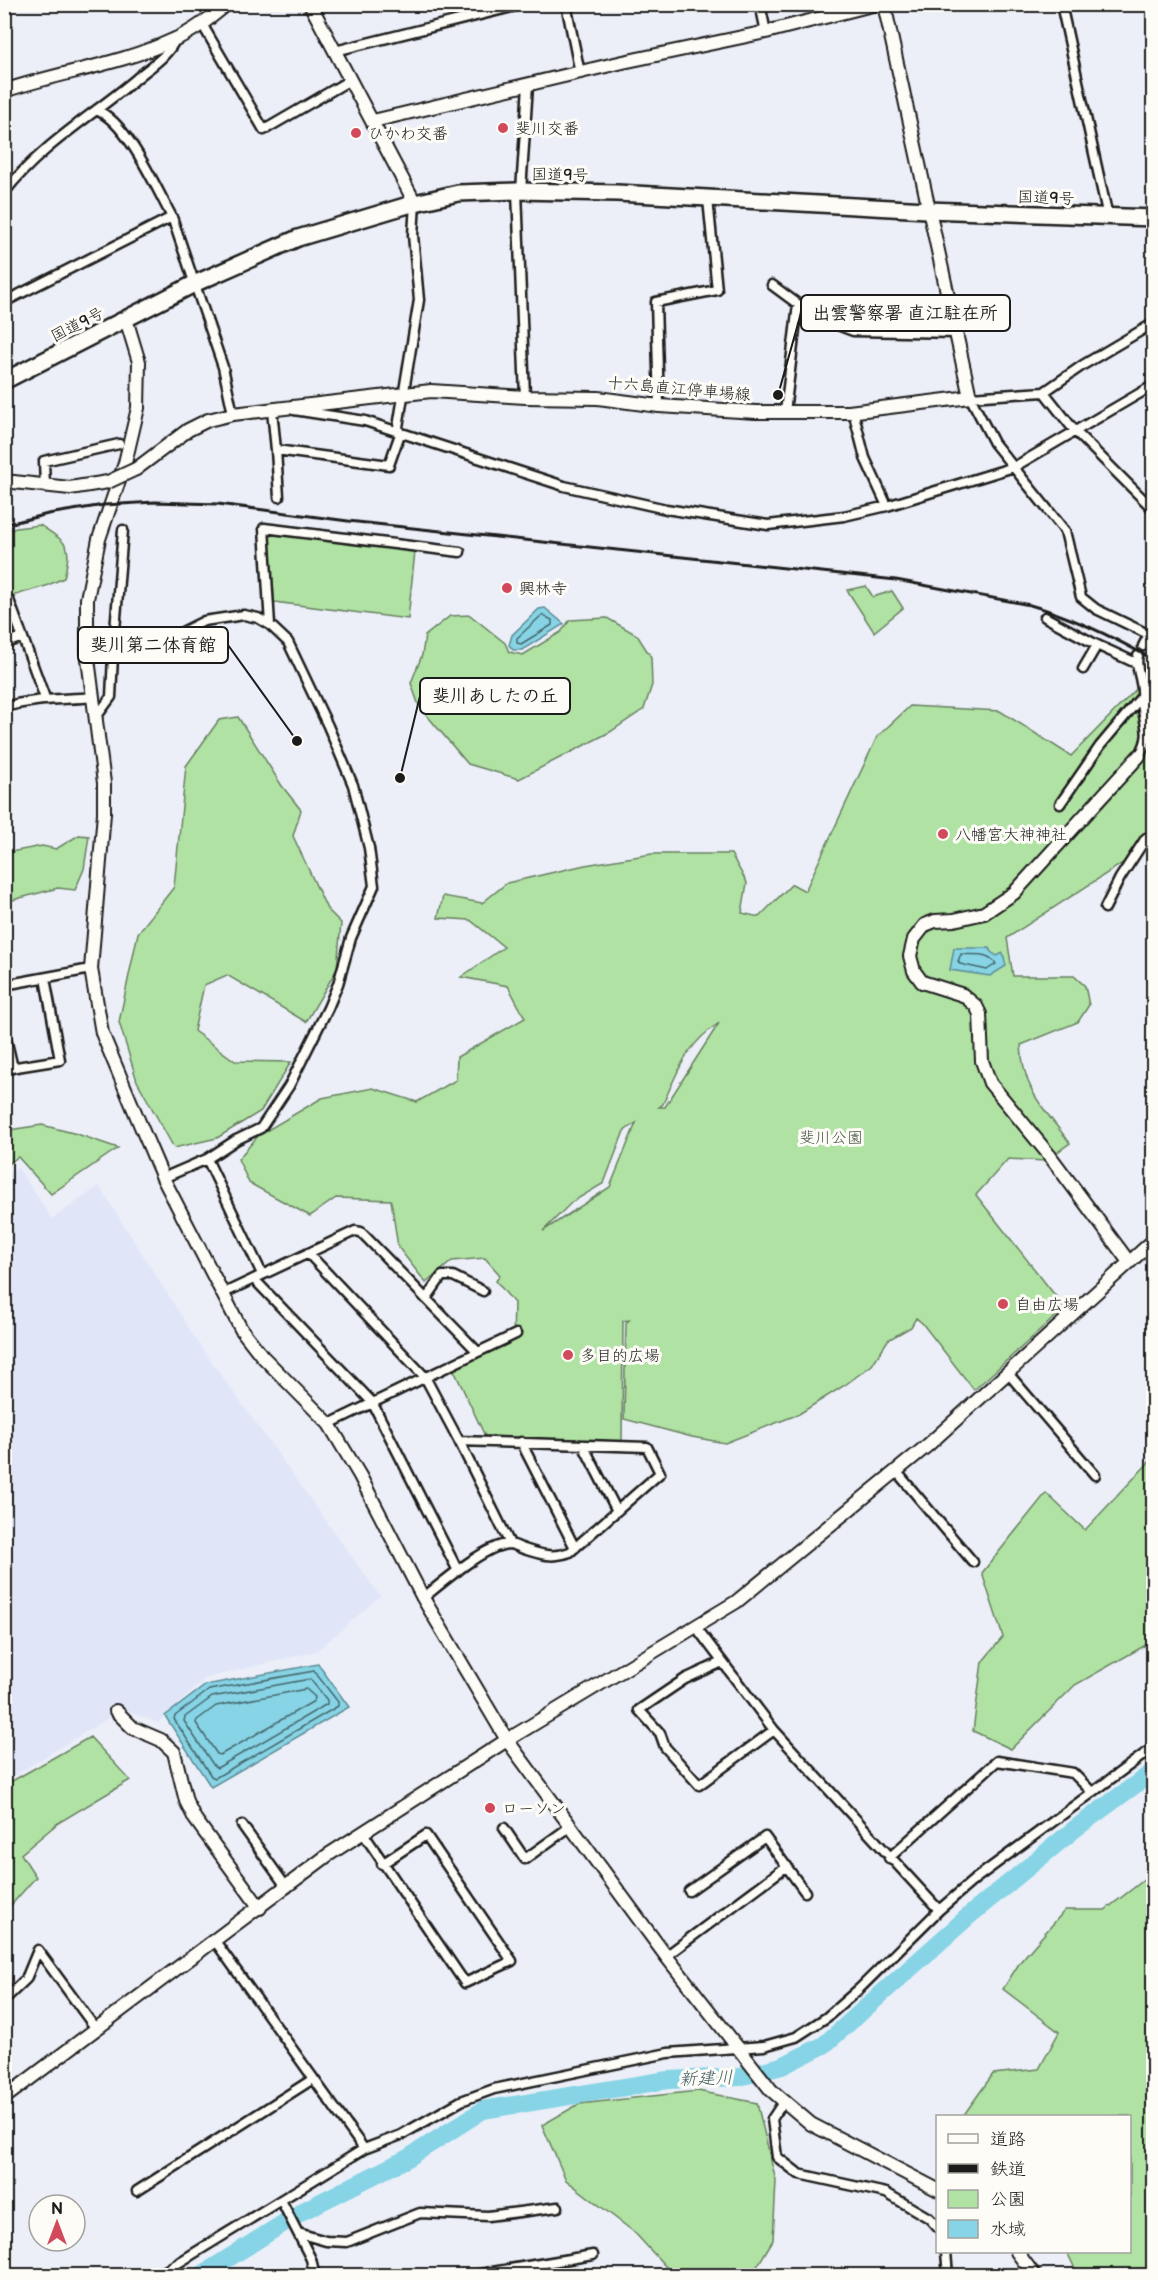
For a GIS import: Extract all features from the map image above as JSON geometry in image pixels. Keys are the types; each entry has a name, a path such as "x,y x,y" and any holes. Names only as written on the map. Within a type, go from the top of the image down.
{"highway":[{"name":"国道9号","path":"4,381 196,283 298,238 415,203 458,193 519,191 1154,218"}],"street":[{"path":"4,91 123,60 175,40 202,24 227,4"},
{"path":"276,450 389,465 400,434 398,427 419,300 413,235 415,203 310,4"},
{"path":"335,51 524,4"},
{"path":"566,4 580,73"},
{"path":"760,4 766,32"},
{"path":"373,121 766,32 876,4"},
{"path":"884,4 927,210 970,397 994,443 1065,531 1081,597 1096,609 1151,637 1143,646"},
{"path":"1061,4 1108,217"},
{"path":"202,24 264,130 350,80"},
{"path":"4,193 33,160 171,50 175,40"},
{"path":"525,397 519,191 528,85"},
{"path":"96,110 109,117 123,130 172,217 224,367 233,414"},
{"path":"659,406 656,302 717,290 708,199"},
{"path":"4,302 172,217"},
{"path":"772,285 814,316 853,331 957,333"},
{"path":"784,412 798,304"},
{"path":"126,319 139,362 138,408 128,454 99,539 87,599 87,651 104,783 104,813 92,969 102,1034 163,1178 241,1329 262,1356 328,1424 360,1476 423,1598 507,1740 737,2049 771,2090 811,2124 936,2189"},
{"path":"970,397 1044,392 1083,365 1154,323"},
{"path":"279,497 276,450 278,410 365,421 564,486 666,509 768,525 844,516 886,506 1014,467 1154,385"},
{"name":"十六島直江停車場線","path":"4,482 70,488 108,482 136,469 188,430 208,420 233,414 431,391 525,397 598,398 659,406 784,412 853,411 970,397"},
{"path":"1044,392 1074,430 1154,510"},
{"path":"853,411 865,458 886,506"},
{"path":"45,487 44,461 119,444"},
{"path":"270,626 264,528 460,552"},
{"path":"97,716 111,697 123,530"},
{"path":"9,600 45,698"},
{"path":"114,656 166,640 204,621 244,615 258,618 270,626 288,642 353,785 369,848 374,886 351,938 338,984 328,1008 289,1086 261,1128 236,1140 207,1159 163,1178"},
{"path":"1045,616 1097,645 1137,659 1148,738 1139,756 1014,893 984,914 935,921 925,925 914,939 910,956 914,971 922,982 963,995 976,1006 981,1014 981,1057 990,1083 1050,1156 1129,1262"},
{"path":"4,644 22,637"},
{"path":"1083,669 1097,645"},
{"path":"1060,804 1100,746 1142,696"},
{"path":"4,707 45,698 61,700 94,697"},
{"path":"1105,908 1120,878 1146,838"},
{"path":"4,985 92,969"},
{"path":"4,1030 9,1069 60,1060 45,978"},
{"path":"207,1159 258,1277 372,1402 458,1571"},
{"path":"222,1294 355,1231 361,1232 478,1352"},
{"path":"4,2098 287,1888 328,1854 507,1740 736,1602 896,1471 1154,1240"},
{"path":"308,1253 425,1377 510,1544"},
{"path":"426,1299 442,1276 453,1276 483,1291"},
{"path":"328,1424 516,1334"},
{"path":"1007,1372 1095,1475"},
{"path":"423,1598 485,1552 510,1544 546,1556 560,1556 570,1552 660,1473 647,1447 459,1441"},
{"path":"521,1442 575,1548"},
{"path":"583,1445 617,1511"},
{"path":"896,1471 973,1562"},
{"path":"696,1627 774,1730 939,1910"},
{"path":"722,1662 685,1679 639,1710 660,1733 664,1747 699,1785 774,1730"},
{"path":"116,1711 133,1728 161,1740 174,1752 186,1801 195,1819 260,1908"},
{"path":"157,2276 364,2149 401,2135 461,2101 494,2090 668,2053 764,2046 796,2037 827,2017 859,1989 939,1910 975,1879 1154,1747"},
{"path":"889,1858 997,1761 1073,1773 1092,1792"},
{"path":"243,1826 287,1888"},
{"path":"504,1828 525,1859 571,1826"},
{"path":"363,1833 382,1864 465,1983 512,1961 426,1835 382,1864"},
{"path":"689,1891 765,1836 805,1892"},
{"path":"666,1956 787,1866"},
{"path":"215,1941 364,2149"},
{"path":"4,2000 26,1979 38,1950 96,2029"},
{"path":"137,2191 313,2079"},
{"path":"784,2101 772,2119 777,2157 799,2174 886,2193 929,2218 936,2226"},
{"path":"281,2200 311,2259 315,2276"},
{"path":"298,2233 326,2241 347,2242 420,2213 488,2216 558,2207"},
{"path":"946,2253 948,2276"},
{"path":"1018,2253 1035,2276"},
{"path":"468,2276 593,2255"}],"shaded area":[{"path":"18,1168 52,1219 99,1186 201,1347 380,1596 317,1651 206,1678 158,1723 123,1709 5,1781 4,1176"}],"green space":[{"path":"40,525 66,546 68,558 64,578 5,598 4,532"},
{"path":"274,533 415,551 408,619 274,602 269,538"},
{"path":"866,586 873,597 892,591 903,608 874,632 847,590"},
{"path":"470,615 505,643 509,652 523,655 561,632 570,620 607,618 637,635 651,657 652,685 644,709 610,732 519,779 468,764 419,706 411,683 422,655 425,636 450,616"},
{"name":"斐川公園","path":"1145,680 1153,682 1148,707 1153,736 1150,750 1154,758 1153,841 1146,848 1007,938 1013,976 1074,976 1085,986 1089,1005 1078,1022 1021,1045 1026,1075 1036,1098 1070,1143 1045,1161 1008,1159 976,1195 1065,1308 974,1390 916,1318 911,1327 888,1340 872,1365 799,1414 725,1443 692,1437 624,1419 626,1323 629,1320 623,1321 622,1442 485,1436 453,1368 513,1341 514,1303 496,1281 500,1275 485,1258 452,1261 426,1283 398,1247 391,1200 336,1198 310,1216 249,1183 238,1159 259,1135 322,1098 373,1088 417,1102 456,1080 457,1057 525,1018 508,986 461,977 504,947 470,920 438,918 443,896 482,903 507,883 585,865 652,854 731,854 747,883 742,913 759,917 792,884 805,891 877,737 910,706 1000,711 1071,756","holes":["719,1023 665,1107 659,1107 663,1104 691,1049","636,1123 610,1187 543,1231 572,1202 604,1183 624,1131"]},
{"path":"238,717 282,786 301,810 293,836 327,909 341,923 337,969 306,1022 227,975 204,985 194,1031 235,1061 291,1062 261,1111 217,1138 174,1148 137,1081 119,1022 138,933 174,887 186,766 219,720"},
{"path":"79,835 89,836 84,869 75,890 58,888 5,902 5,853 42,846 56,849"},
{"path":"42,1125 118,1148 51,1194 18,1157 5,1166 5,1133 9,1130"},
{"path":"1153,1399 1153,1641 1075,1685 1011,1749 973,1731 982,1662 1003,1637 982,1573 1046,1493 1085,1530 1152,1459 1149,1402"},
{"path":"90,1737 130,1780 58,1823 21,1854 36,1877 5,1912 5,1785"},
{"path":"1153,1873 1153,2275 1078,2275 1067,2253 1131,2253 1131,2115 964,2115 993,2074 1039,2069 1059,2032 1003,1989 1020,1962 1065,1910 1105,1910"},
{"path":"698,2091 757,2103 776,2181 773,2240 752,2275 665,2275 666,2267 634,2232 566,2180 542,2125 579,2104"}],"water":[{"path":"545,608 564,624 522,650 513,650 509,645 512,635 539,609"},
{"path":"954,948 989,948 997,956 1003,953 1006,966 990,976 950,970"},
{"path":"318,1664 349,1707 211,1787 165,1716 206,1685"}],"waterway":[{"name":"新建川","path":"200,2276 303,2211 408,2158 483,2110 668,2080 739,2077 782,2066 824,2045 971,1914 1076,1828 1154,1771"}],"railway":[{"path":"4,525 48,514 104,505 155,502 218,504 348,521 896,580 1030,605 1093,629 1154,660"}],"place":[{"name":"斐川交番","path":"503,128"},
{"name":"ひかわ交番","path":"356,133"},
{"name":"出雲警察署 直江駐在所","path":"778,395"},
{"name":"興林寺","path":"507,588"},
{"name":"斐川第二体育館","path":"297,741"},
{"name":"斐川あしたの丘","path":"400,778"},
{"name":"八幡宮大神神社","path":"943,834"},
{"name":"自由広場","path":"1003,1304"},
{"name":"多目的広場","path":"568,1355"},
{"name":"ローソン","path":"490,1808"}]}
